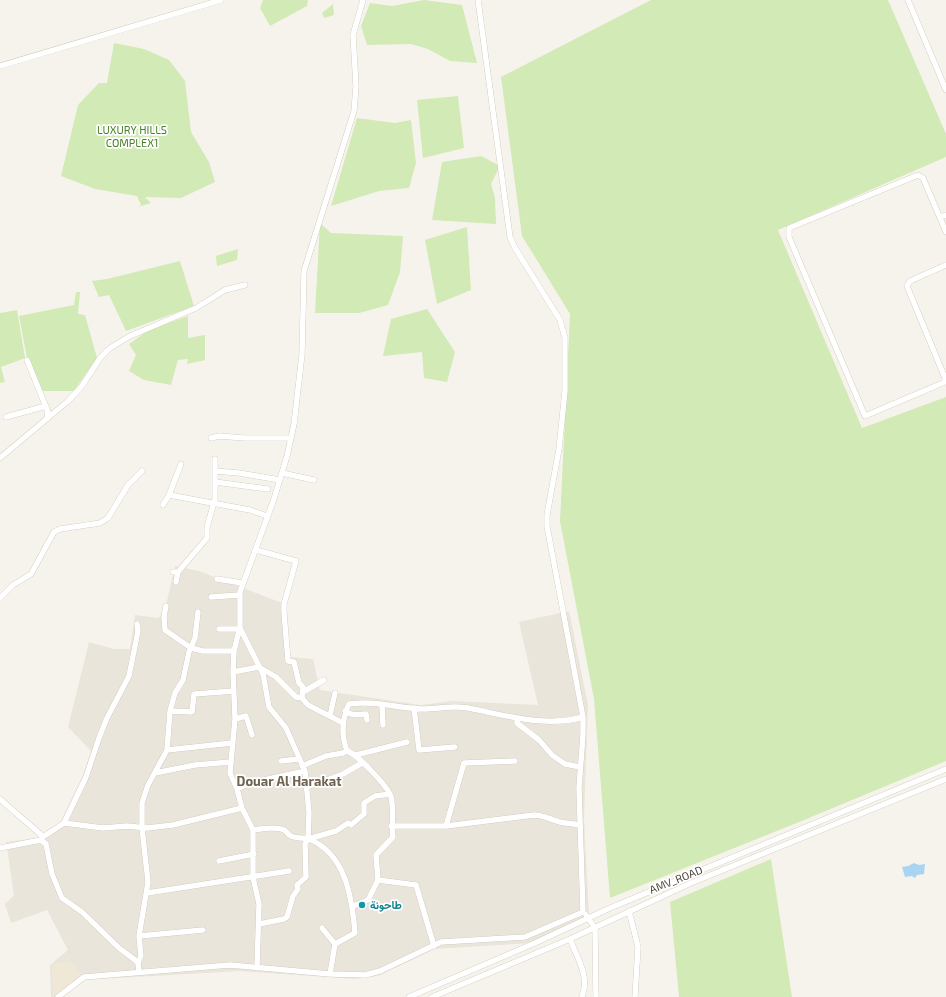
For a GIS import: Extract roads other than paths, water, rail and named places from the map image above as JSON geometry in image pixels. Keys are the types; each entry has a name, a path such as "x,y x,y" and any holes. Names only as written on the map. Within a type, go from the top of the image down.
{"street":[{"path":"0,66 221,0"},
{"path":"257,968 259,904 252,877 254,854 253,830 242,808 237,789 230,773 235,719 233,672 234,651 240,628 239,595 242,583 256,550 280,480 292,438 302,354 304,271 354,111 356,86 353,35 363,0"},
{"path":"478,0 510,237 518,253 560,320 565,333 565,383 562,424 547,515 547,526 583,717 580,767 583,912 595,928 596,997"},
{"path":"908,0 946,90"},
{"path":"946,232 923,178 918,175 789,228 789,237 865,416 945,382 946,378 907,286 910,281 946,264"},
{"path":"940,217 946,215"},
{"path":"0,458 68,401 82,386 100,358 110,348 130,336 196,308 225,290 245,285"},
{"path":"27,360 46,406 48,412 47,419"},
{"path":"6,417 46,406"},
{"path":"211,438 219,436 244,438 292,438"},
{"path":"176,582 176,572 198,552 207,538 207,528 214,505 215,459"},
{"path":"163,505 169,496 181,464"},
{"path":"0,598 13,586 31,574 54,532 60,529 100,522 108,518 128,485 142,471"},
{"path":"215,472 239,473 280,480"},
{"path":"282,473 314,480"},
{"path":"215,482 268,490"},
{"path":"169,496 214,505 250,510 267,516"},
{"path":"256,550 296,561 284,604 284,612 288,661 294,662 299,683 303,687 302,698"},
{"path":"217,579 242,583"},
{"path":"211,597 239,595"},
{"path":"166,606 164,616 165,630 191,648 203,651 234,651"},
{"path":"139,972 138,963 141,956 139,936 148,882 142,828 142,803 148,785 166,750 170,711 175,693 183,680 195,638 198,612"},
{"path":"0,848 42,839 64,823 86,777 104,724 129,676 138,631 137,624"},
{"path":"219,629 240,628"},
{"path":"240,628 263,674 269,707 286,728 304,769 307,787 308,839 305,844 306,877 297,885 298,889 293,896 288,917 259,924"},
{"path":"233,672 260,667 276,677 296,697 302,698 308,705 343,723"},
{"path":"303,692 324,680"},
{"path":"170,711 192,712 194,694 234,690"},
{"path":"330,716 335,693"},
{"path":"347,751 343,734 345,711 349,704 359,702 431,709 454,706 517,718 567,722 583,717"},
{"path":"382,704 383,725"},
{"path":"414,708 419,750 455,747"},
{"path":"345,711 348,714 366,714 367,720"},
{"path":"235,719 246,716 252,735"},
{"path":"517,718 517,723 539,740 552,755 565,764 580,767"},
{"path":"356,755 407,742"},
{"path":"166,750 232,743"},
{"path":"347,751 356,755 390,794 392,837 376,855 378,880 368,900 353,906"},
{"path":"237,789 250,783 304,769 314,760 343,754 347,751"},
{"path":"281,761 299,759"},
{"path":"446,826 464,763 515,761"},
{"path":"155,773 195,765 231,762"},
{"path":"307,787 343,774 362,763"},
{"name":"AMV_ROAD","path":"409,997 535,944 614,906 946,769"},
{"path":"432,997 595,928 691,883 946,779"},
{"path":"308,839 336,831 348,823 351,825 354,824 364,814 364,803 375,796 390,794"},
{"path":"0,799 46,844 52,874 62,898 82,912 138,963"},
{"path":"64,823 103,828 127,826 142,828 173,825 242,808"},
{"path":"391,826 446,826 534,815 544,815 558,822 567,822 580,825"},
{"path":"253,830 284,830 291,836 308,839 332,853 350,890 355,933 335,944"},
{"path":"219,862 254,854"},
{"path":"147,893 289,870"},
{"path":"700,870 704,878"},
{"path":"688,875 691,883"},
{"path":"378,880 416,885 434,946"},
{"path":"614,906 619,909 618,916"},
{"path":"630,911 638,941 635,997"},
{"path":"58,997 84,977 230,965 330,974 354,975 374,973 448,941 525,937 583,912"},
{"path":"322,928 335,944 330,974"},
{"path":"139,936 203,930"},
{"path":"570,939 584,971 584,990 582,997"}],"water":[{"path":"914,863 919,865 925,864 924,874 917,875 915,878 912,876 905,877 902,867"}],"place":[{"name":"طاحونة","path":"362,905"}],"district":[{"name":"Douar Al Harakat","path":"289,782"}],"park label":[{"name":"LUXURY HILLS COMPLEX1","path":"132,136"}]}
